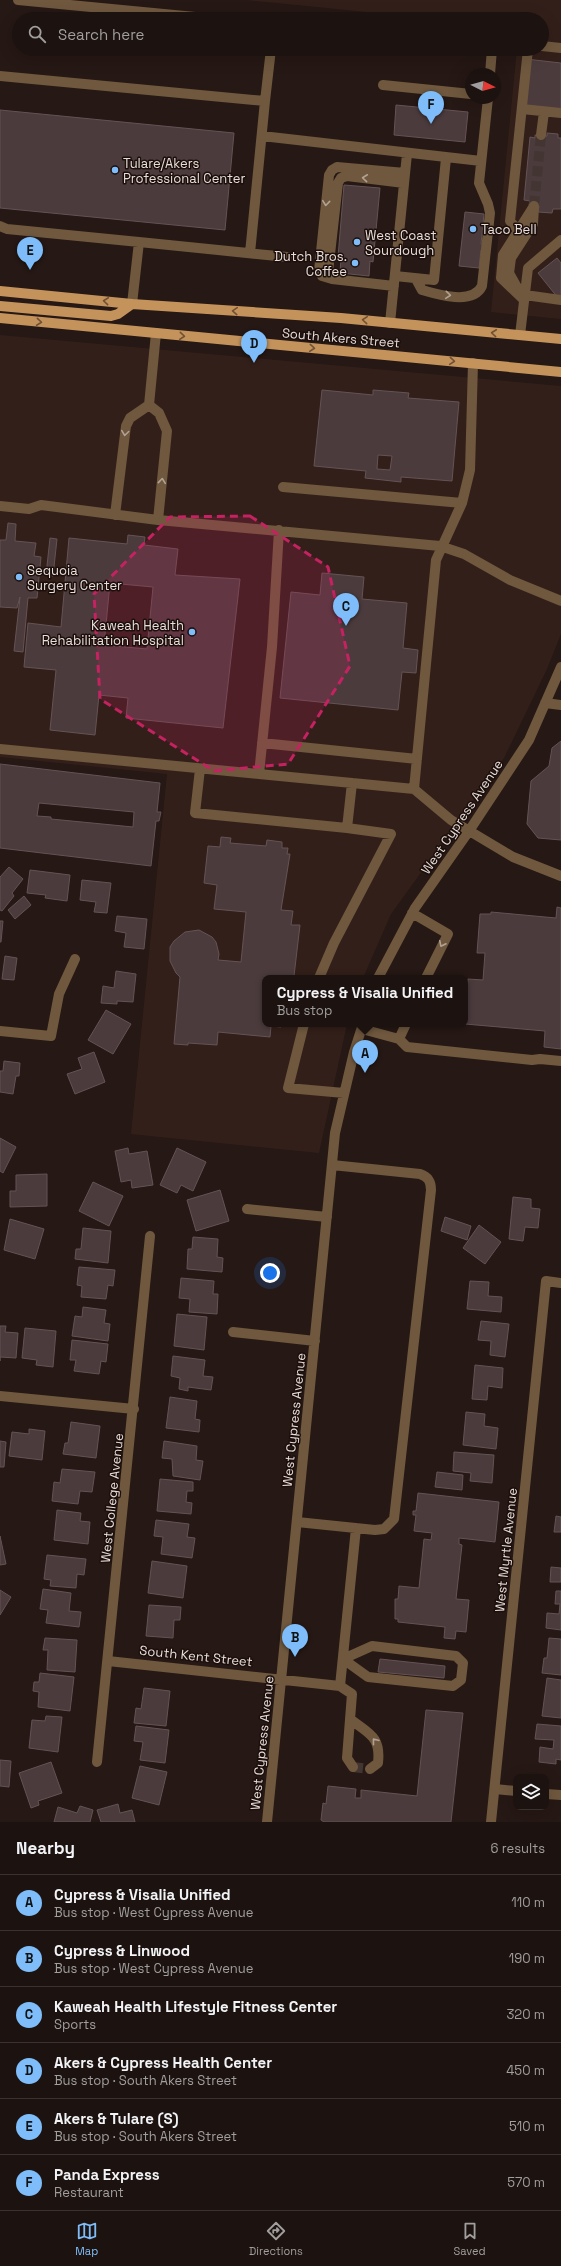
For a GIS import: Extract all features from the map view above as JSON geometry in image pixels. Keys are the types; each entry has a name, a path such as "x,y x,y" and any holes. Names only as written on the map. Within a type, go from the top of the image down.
{"main road":[{"name":"South Akers Street","path":"0,291 132,304 390,323 561,339"},
{"path":"0,306 111,316 124,311 132,304"},
{"name":"South Akers Street","path":"0,318 561,372"}],"street":[{"path":"18,0 143,12"},
{"path":"549,47 561,48"},
{"path":"250,253 270,56"},
{"path":"490,68 491,56"},
{"path":"519,231 510,221 527,56"},
{"path":"0,76 265,101"},
{"path":"383,85 465,93"},
{"path":"416,279 422,290 434,294 469,297 479,292 482,286 490,213 488,204 479,183 487,104"},
{"path":"522,109 561,113"},
{"path":"541,135 544,112"},
{"path":"262,136 338,144 407,154 481,161"},
{"path":"390,323 407,154"},
{"path":"405,178 337,167 332,170 329,175 319,271 322,276 332,279 395,281 416,279 434,280 446,158"},
{"path":"524,298 509,273 511,258 533,224 534,206 503,255 501,278 524,298 561,300"},
{"path":"0,226 7,229 287,257"},
{"path":"520,336 528,268 561,240"},
{"path":"132,304 139,242"},
{"path":"149,405 156,333"},
{"path":"414,789 436,560 462,503 470,470 473,363"},
{"path":"116,515 126,426 130,418 149,405"},
{"path":"149,405 159,413 167,431 158,520"},
{"path":"283,487 462,503"},
{"path":"0,506 29,509 41,505 158,520 279,530 442,547 464,554 510,580 561,601"},
{"path":"259,774 272,647 279,530"},
{"name":"West Cypress Avenue","path":"380,975 412,913 469,831 528,740 561,667"},
{"path":"545,703 561,705"},
{"path":"262,743 417,759"},
{"path":"0,749 414,789 451,820 469,831 513,856 561,876"},
{"path":"200,768 195,812 391,834 341,930 320,975"},
{"path":"347,828 352,783"},
{"path":"412,913 448,934 428,975"},
{"path":"0,1031 51,1036 59,994 75,959"},
{"path":"303,1027 288,1088 344,1093"},
{"name":"West Cypress Avenue","path":"267,1822 335,1133 354,1052 363,1027"},
{"path":"366,1027 399,1039 407,1047 532,1060 540,1058 561,1061"},
{"path":"399,1039 405,1027"},
{"path":"297,1522 356,1528 384,1529 394,1519 396,1512 431,1182 420,1174 332,1165"},
{"path":"247,1209 327,1217"},
{"name":"West College Avenue","path":"97,1762 134,1409 150,1236"},
{"name":"West Myrtle Avenue","path":"491,1822 546,1281 561,1283"},
{"path":"233,1332 315,1341"},
{"path":"0,1396 134,1409"},
{"path":"353,1767 347,1758 352,1694 340,1686 356,1528"},
{"path":"372,1646 456,1656 463,1663 461,1680 453,1686 368,1677 343,1659 372,1646"},
{"name":"South Kent Street","path":"108,1661 281,1678 340,1686"},
{"path":"350,1719 377,1741 378,1763 370,1769"},
{"path":"495,1789 513,1791"},
{"path":"549,1794 561,1795"}],"highlighted area":[{"path":"250,516 328,567 350,666 288,764 214,771 100,699 94,594 170,517"}],"shaded area":[{"path":"246,0 561,0 561,319 491,312 516,56 549,56 549,12 367,12"},
{"path":"0,335 561,386 561,634 547,669 504,758 391,914 364,975 262,975 262,1027 346,1027 319,1153 131,1134 167,774 0,757"}],"building":[{"path":"526,59 561,63 561,109 522,105"},
{"path":"396,105 468,112 465,142 394,135"},
{"name":"Tulare/Akers Professional Center","path":"0,110 234,133 225,230 0,208"},
{"path":"547,133 558,134 558,138 561,138 561,209 553,209 552,213 538,212 539,206 529,205 530,201 524,200 530,137 535,138 535,135 547,136"},
{"path":"344,185 380,188 373,262 370,261 369,276 340,273 341,258 338,257"},
{"name":"Taco Bell","path":"465,212 484,214 481,244 484,244 483,250 481,250 479,268 459,266"},
{"path":"557,258 561,263 561,296 558,298 538,273"},
{"path":"322,390 373,395 373,390 409,393 408,398 459,402 452,481 401,477 401,482 365,478 366,471 314,466","holes":["378,455 392,456 390,470 377,469"]},
{"name":"Sequoia Surgery Center","path":"8,523 16,524 15,541 36,543 34,556 41,557 37,598 28,598 23,652 14,651 20,597 17,608 0,607 0,540 6,540"},
{"name":"Kaweah Health Rehabilitation Hospital","path":"128,535 145,537 144,545 178,549 175,575 240,579 223,728 126,718 128,698 99,695 95,735 50,730 56,670 24,667 28,623 61,627 69,538 127,544","holes":["110,583 153,587 147,649 104,645"]},
{"path":"50,538 57,539 53,576 46,575"},
{"path":"322,573 364,577 362,599 407,603 403,648 418,650 416,673 402,672 398,710 280,698 291,592 320,595"},
{"path":"561,741 561,840 538,838 527,824 531,781 549,766 552,748"},
{"path":"0,764 160,783 157,812 161,812 159,821 156,821 151,866 0,848","holes":["39,803 134,812 133,827 51,819 51,817 37,816"]},
{"path":"221,837 231,838 230,843 266,846 267,840 282,842 282,848 288,848 287,854 290,854 281,910 293,911 291,925 300,925 294,975 262,975 262,1027 271,1027 270,1037 218,1032 217,1045 188,1043 188,1045 174,1044 180,977 176,973 170,961 170,947 174,941 185,932 199,930 212,937 216,942 219,954 218,960 241,962 246,912 214,909 217,885 204,883 208,846 220,847"},
{"path":"9,867 23,879 12,893 14,896 2,911 0,910 0,877"},
{"path":"30,870 70,875 67,901 45,898 46,895 27,893"},
{"path":"82,880 111,883 107,913 94,912 96,902 80,900"},
{"path":"24,896 31,905 15,919 8,910"},
{"path":"557,907 561,908 561,1049 544,1047 545,1031 468,1024 468,979 483,980 485,953 477,953 480,914 491,914 491,912 556,918"},
{"path":"117,916 147,919 144,949 124,947 126,933 115,931"},
{"path":"0,921 3,921 1,942 0,942"},
{"path":"5,956 17,958 14,980 2,979"},
{"path":"116,971 136,974 133,1002 117,1001 117,1004 101,1003 103,986 114,988"},
{"path":"106,1010 131,1024 113,1054 88,1040"},
{"path":"94,1052 105,1082 75,1094 67,1074 82,1069 78,1058"},
{"path":"4,1061 20,1063 19,1076 16,1076 13,1094 0,1092 0,1071 3,1071"},
{"path":"0,1138 16,1147 3,1173 0,1171"},
{"path":"128,1148 129,1154 147,1151 153,1185 132,1188 131,1180 121,1182 115,1151"},
{"path":"177,1148 206,1162 193,1191 181,1185 177,1193 160,1185"},
{"path":"47,1174 47,1206 10,1207 10,1191 16,1191 16,1175"},
{"path":"93,1182 123,1196 109,1226 79,1211"},
{"path":"220,1190 229,1221 196,1231 187,1200"},
{"path":"513,1197 531,1199 531,1208 540,1209 538,1228 525,1227 523,1241 509,1239"},
{"path":"445,1217 471,1226 467,1240 441,1231"},
{"path":"10,1219 44,1229 35,1259 4,1250"},
{"path":"479,1225 501,1242 485,1264 463,1248"},
{"path":"83,1228 111,1231 108,1263 75,1259 76,1249 81,1249"},
{"path":"193,1237 218,1239 217,1257 223,1258 222,1272 187,1269 188,1249 192,1249"},
{"path":"79,1267 115,1270 113,1286 108,1285 106,1299 81,1297 82,1286 77,1285"},
{"path":"181,1278 214,1281 213,1294 218,1294 217,1314 189,1312 190,1299 179,1298"},
{"path":"470,1281 489,1282 488,1296 502,1297 501,1312 467,1309"},
{"path":"83,1307 106,1310 104,1323 110,1324 108,1341 72,1336 75,1316 82,1317"},
{"path":"177,1314 207,1317 204,1350 174,1346"},
{"path":"481,1321 509,1324 505,1357 490,1355 491,1341 478,1340"},
{"path":"0,1326 6,1326 5,1332 18,1333 16,1358 0,1357"},
{"path":"25,1328 56,1331 53,1367 36,1365 37,1360 22,1358"},
{"path":"72,1340 108,1344 106,1362 101,1361 99,1374 74,1371 76,1360 70,1360"},
{"path":"173,1356 205,1360 203,1376 213,1377 211,1390 188,1387 188,1391 179,1389 180,1378 171,1376"},
{"path":"475,1365 503,1368 502,1388 488,1386 487,1400 472,1399"},
{"path":"170,1397 197,1401 195,1419 200,1420 199,1432 166,1428"},
{"path":"466,1412 485,1414 484,1426 498,1428 496,1449 463,1445"},
{"path":"71,1422 100,1426 96,1458 63,1454 65,1443 68,1443"},
{"path":"29,1429 45,1431 42,1460 9,1456 12,1432 29,1434"},
{"path":"0,1441 6,1442 4,1467 0,1467"},
{"path":"164,1441 197,1446 196,1460 203,1461 200,1480 173,1476 172,1459 162,1458"},
{"path":"454,1452 494,1455 492,1483 470,1481 471,1473 453,1471"},
{"path":"62,1469 95,1472 92,1492 80,1491 78,1504 52,1501 54,1482 60,1483"},
{"path":"437,1472 463,1475 462,1490 435,1487"},
{"path":"160,1479 193,1482 193,1491 187,1491 186,1502 192,1503 191,1514 157,1511"},
{"path":"418,1493 499,1502 495,1542 459,1538 459,1544 462,1545 456,1599 469,1600 466,1632 456,1631 455,1639 444,1638 445,1627 398,1622 398,1619 395,1619 395,1599 398,1599 399,1586 419,1588 424,1539 431,1540 432,1533 414,1531 416,1515 413,1515 413,1511 416,1511"},
{"path":"57,1510 81,1513 80,1521 90,1522 88,1544 54,1540"},
{"path":"556,1516 561,1517 561,1532 554,1532"},
{"path":"156,1520 189,1524 187,1537 195,1538 192,1558 161,1554 163,1537 154,1536"},
{"path":"0,1536 6,1564 0,1565"},
{"path":"47,1555 86,1559 84,1575 77,1574 76,1588 50,1586 51,1580 44,1579"},
{"path":"152,1561 187,1566 183,1598 148,1593"},
{"path":"551,1567 561,1568 561,1582 550,1582"},
{"path":"43,1589 71,1593 69,1611 81,1612 79,1627 46,1623 48,1610 40,1609"},
{"path":"0,1590 11,1597 0,1615"},
{"path":"556,1591 561,1591 561,1630 546,1628 547,1613 559,1614 560,1604 555,1604"},
{"path":"149,1605 181,1607 180,1620 174,1620 173,1638 146,1636"},
{"path":"45,1638 77,1640 75,1672 47,1670 48,1650 43,1650"},
{"path":"549,1638 561,1639 561,1675 542,1673 544,1658 547,1658"},
{"path":"380,1659 445,1666 444,1678 378,1672"},
{"path":"40,1673 74,1677 70,1711 38,1707 39,1692 33,1691 34,1682 39,1682"},
{"path":"547,1678 561,1680 561,1718 542,1716"},
{"path":"144,1688 170,1691 166,1726 134,1723 136,1708 141,1709"},
{"path":"426,1710 463,1713 451,1822 324,1822 321,1820 323,1803 326,1804 328,1786 356,1789 355,1798 361,1798 361,1790 417,1796"},
{"path":"46,1716 62,1717 58,1752 29,1748 32,1720 45,1721"},
{"path":"537,1724 561,1726 561,1760 556,1759 556,1764 539,1762 540,1747 553,1749 554,1740 535,1739"},
{"path":"136,1726 169,1730 165,1763 140,1760 143,1742 134,1741"},
{"path":"0,1760 11,1761 9,1787 0,1786"},
{"path":"51,1762 62,1793 38,1801 39,1805 31,1808 19,1773"},
{"path":"140,1766 167,1772 159,1805 132,1798"},
{"path":"118,1804 120,1813 132,1810 135,1822 101,1822 97,1810"},
{"path":"80,1806 93,1810 90,1822 54,1822 58,1807 77,1813"}],"tunnel":[{"path":"534,206 541,135"},
{"path":"353,1767 370,1769"}],"place":[{"name":"Panda Express","path":"431,124"},
{"name":"Tulare/Akers Professional Center","path":"115,170"},
{"name":"Taco Bell","path":"473,229"},
{"name":"West Coast Sourdough","path":"357,242"},
{"name":"Dutch Bros. Coffee","path":"355,263"},
{"name":"Akers & Tulare (S)","path":"30,270"},
{"name":"Akers & Cypress Health Center","path":"254,363"},
{"name":"Sequoia Surgery Center","path":"19,577"},
{"name":"Kaweah Health Lifestyle Fitness Center","path":"346,626"},
{"name":"Kaweah Health Rehabilitation Hospital","path":"192,632"},
{"name":"Cypress & Visalia Unified","path":"365,1073"},
{"name":"Cypress & Linwood","path":"295,1657"}]}
